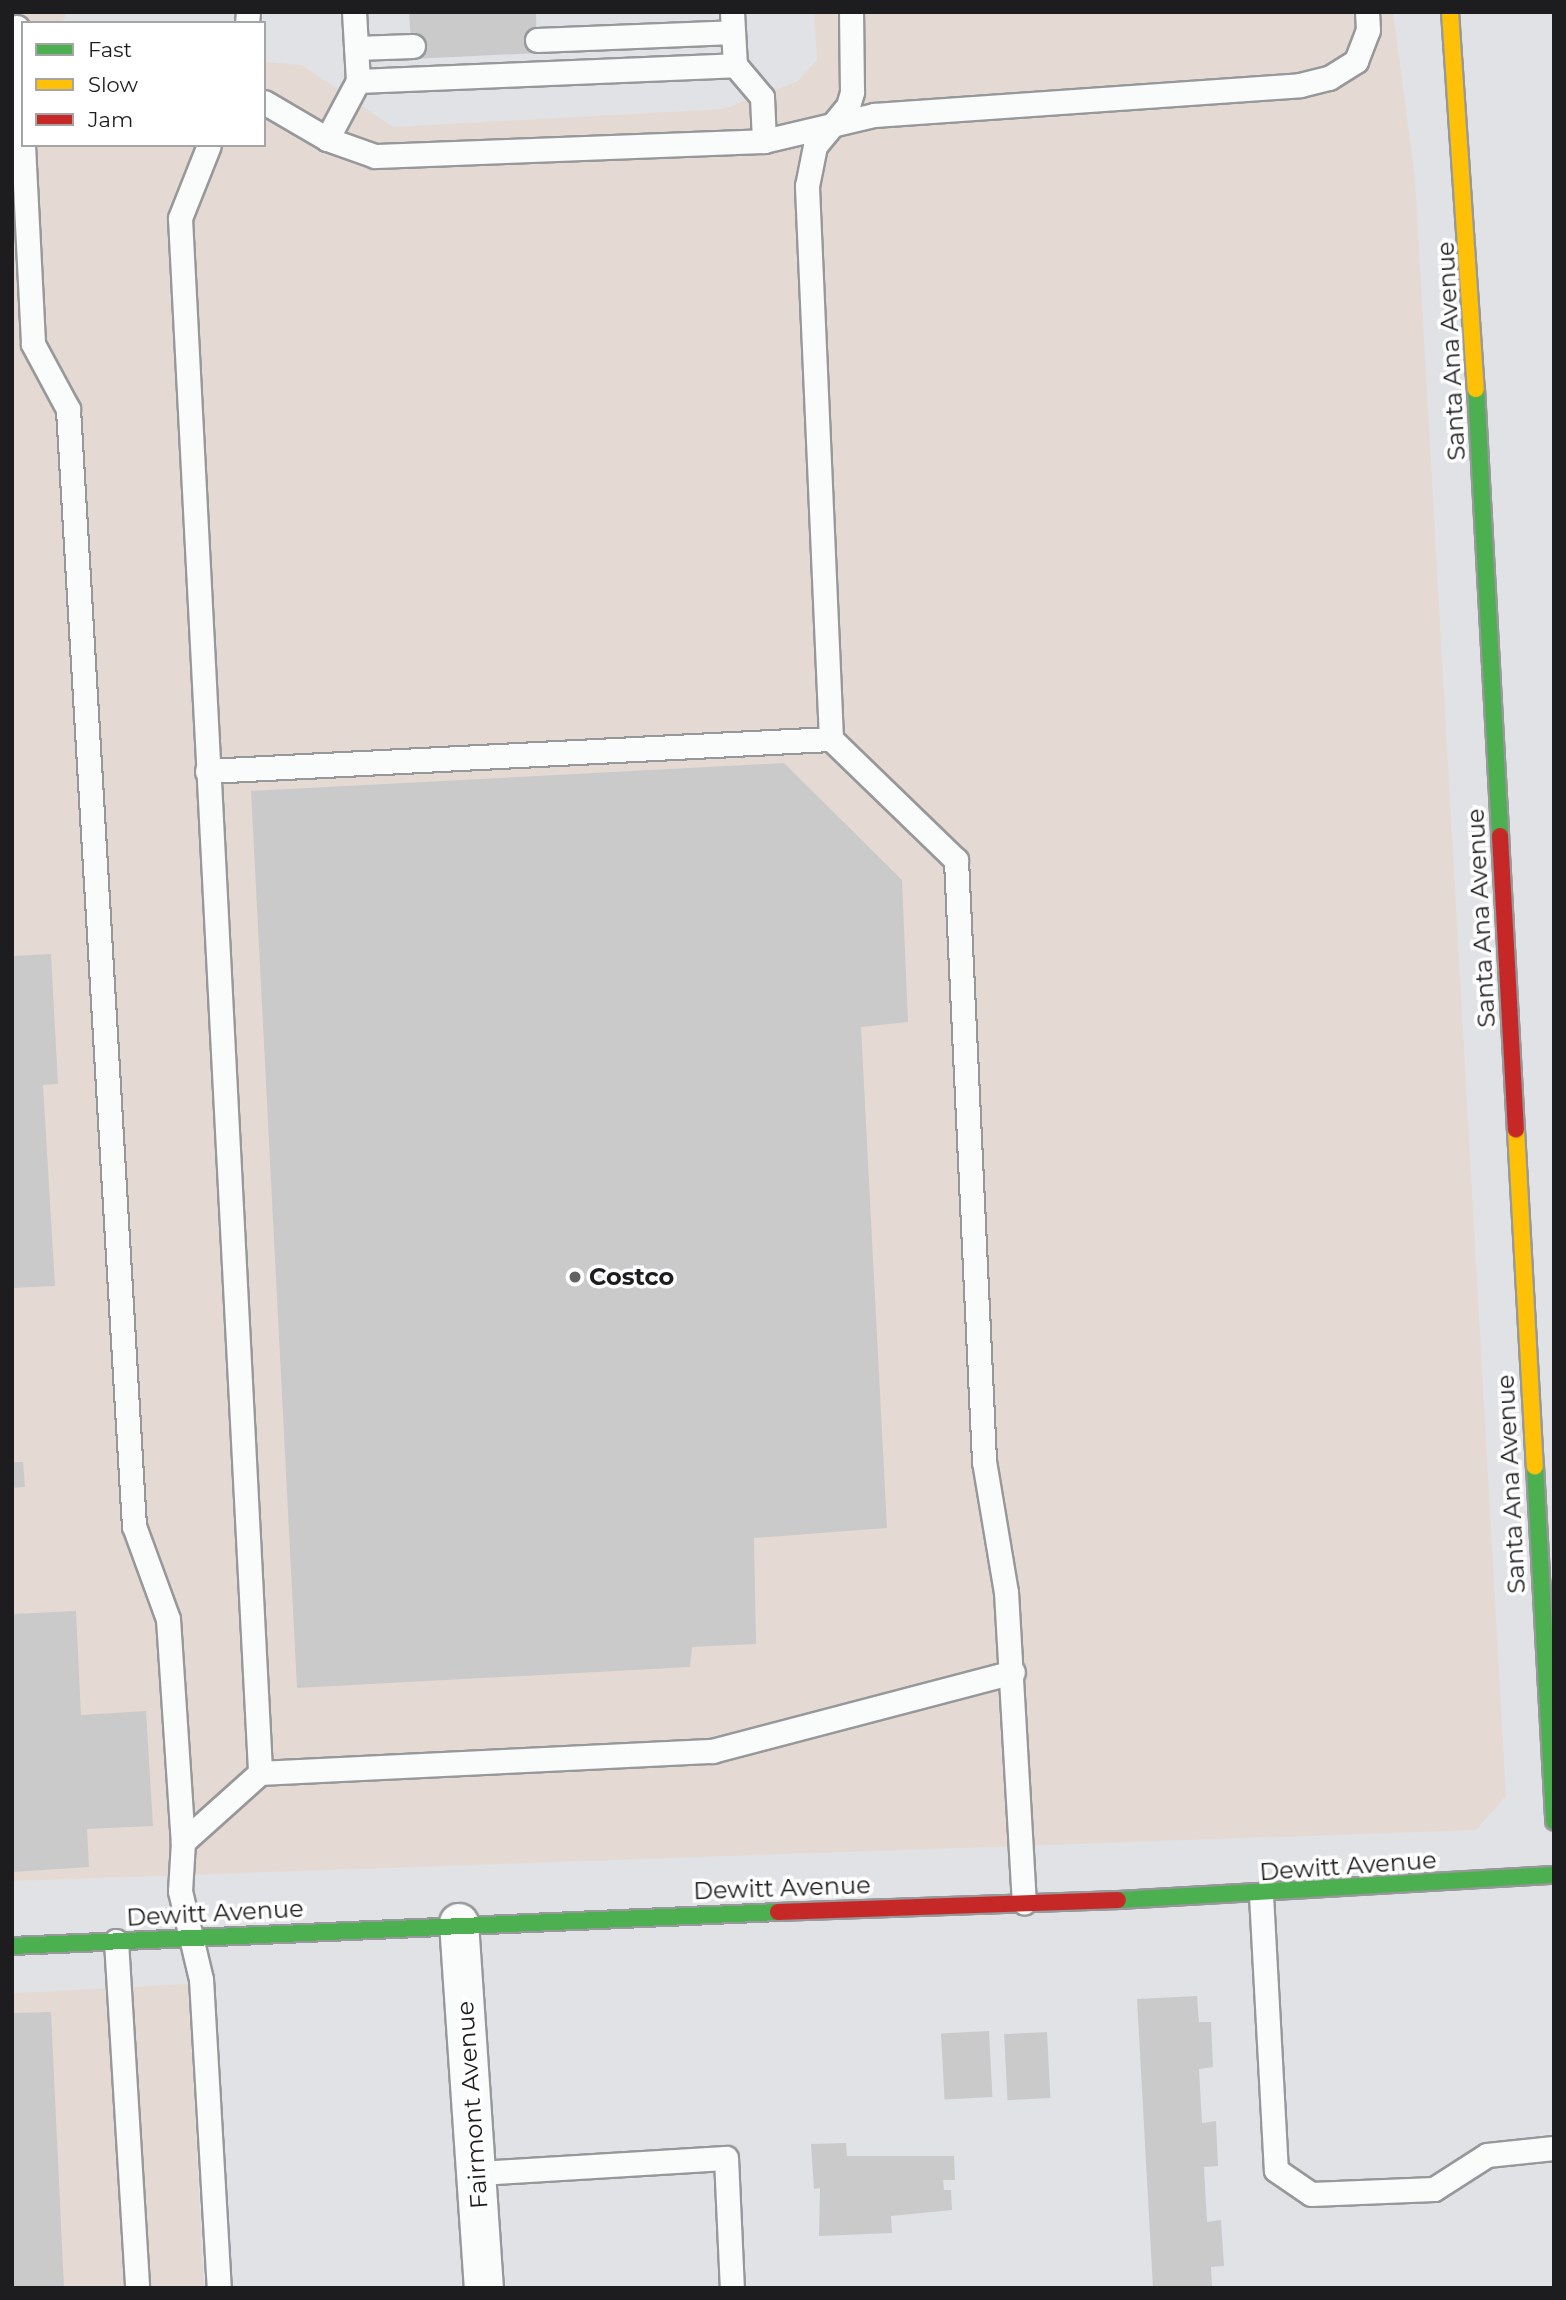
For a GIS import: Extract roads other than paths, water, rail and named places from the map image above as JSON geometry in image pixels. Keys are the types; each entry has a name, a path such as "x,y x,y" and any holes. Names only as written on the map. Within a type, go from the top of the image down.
{"street":[{"name":"Santa Ana Avenue","path":"1450,12 1467,222 1545,1541 1554,1821"},
{"name":"Dewitt Avenue","path":"12,1945 459,1923 1261,1895 1554,1875"},
{"name":"Fairmont Avenue","path":"459,1923 484,2288"}],"lane":[{"path":"327,139 358,82 354,12"},
{"path":"851,12 852,92 837,122 815,146 807,186 831,739 956,859 984,1461 1013,1672 1024,1902"},
{"path":"266,103 327,139 375,156 404,158 764,141 837,122 916,111 1268,90 1329,78 1356,61 1368,30 1367,12"},
{"path":"537,40 733,22 735,65 762,97 764,141"},
{"path":"17,27 21,104"},
{"path":"356,48 413,46"},
{"path":"358,82 735,65"},
{"path":"23,147 33,344 68,409 134,1526 168,1619 183,1842 180,1891 201,1979 219,2288"},
{"path":"208,147 180,218 206,771 260,1773"},
{"path":"206,771 831,739"},
{"path":"183,1842 260,1773 712,1751 1013,1672"},
{"path":"1261,1895 1276,2170 1311,2194 1434,2189 1487,2155 1554,2148"},
{"path":"116,1941 137,2288"},
{"path":"478,2174 726,2158 732,2288"}],"place":[{"name":"Costco","path":"575,1277"}]}
